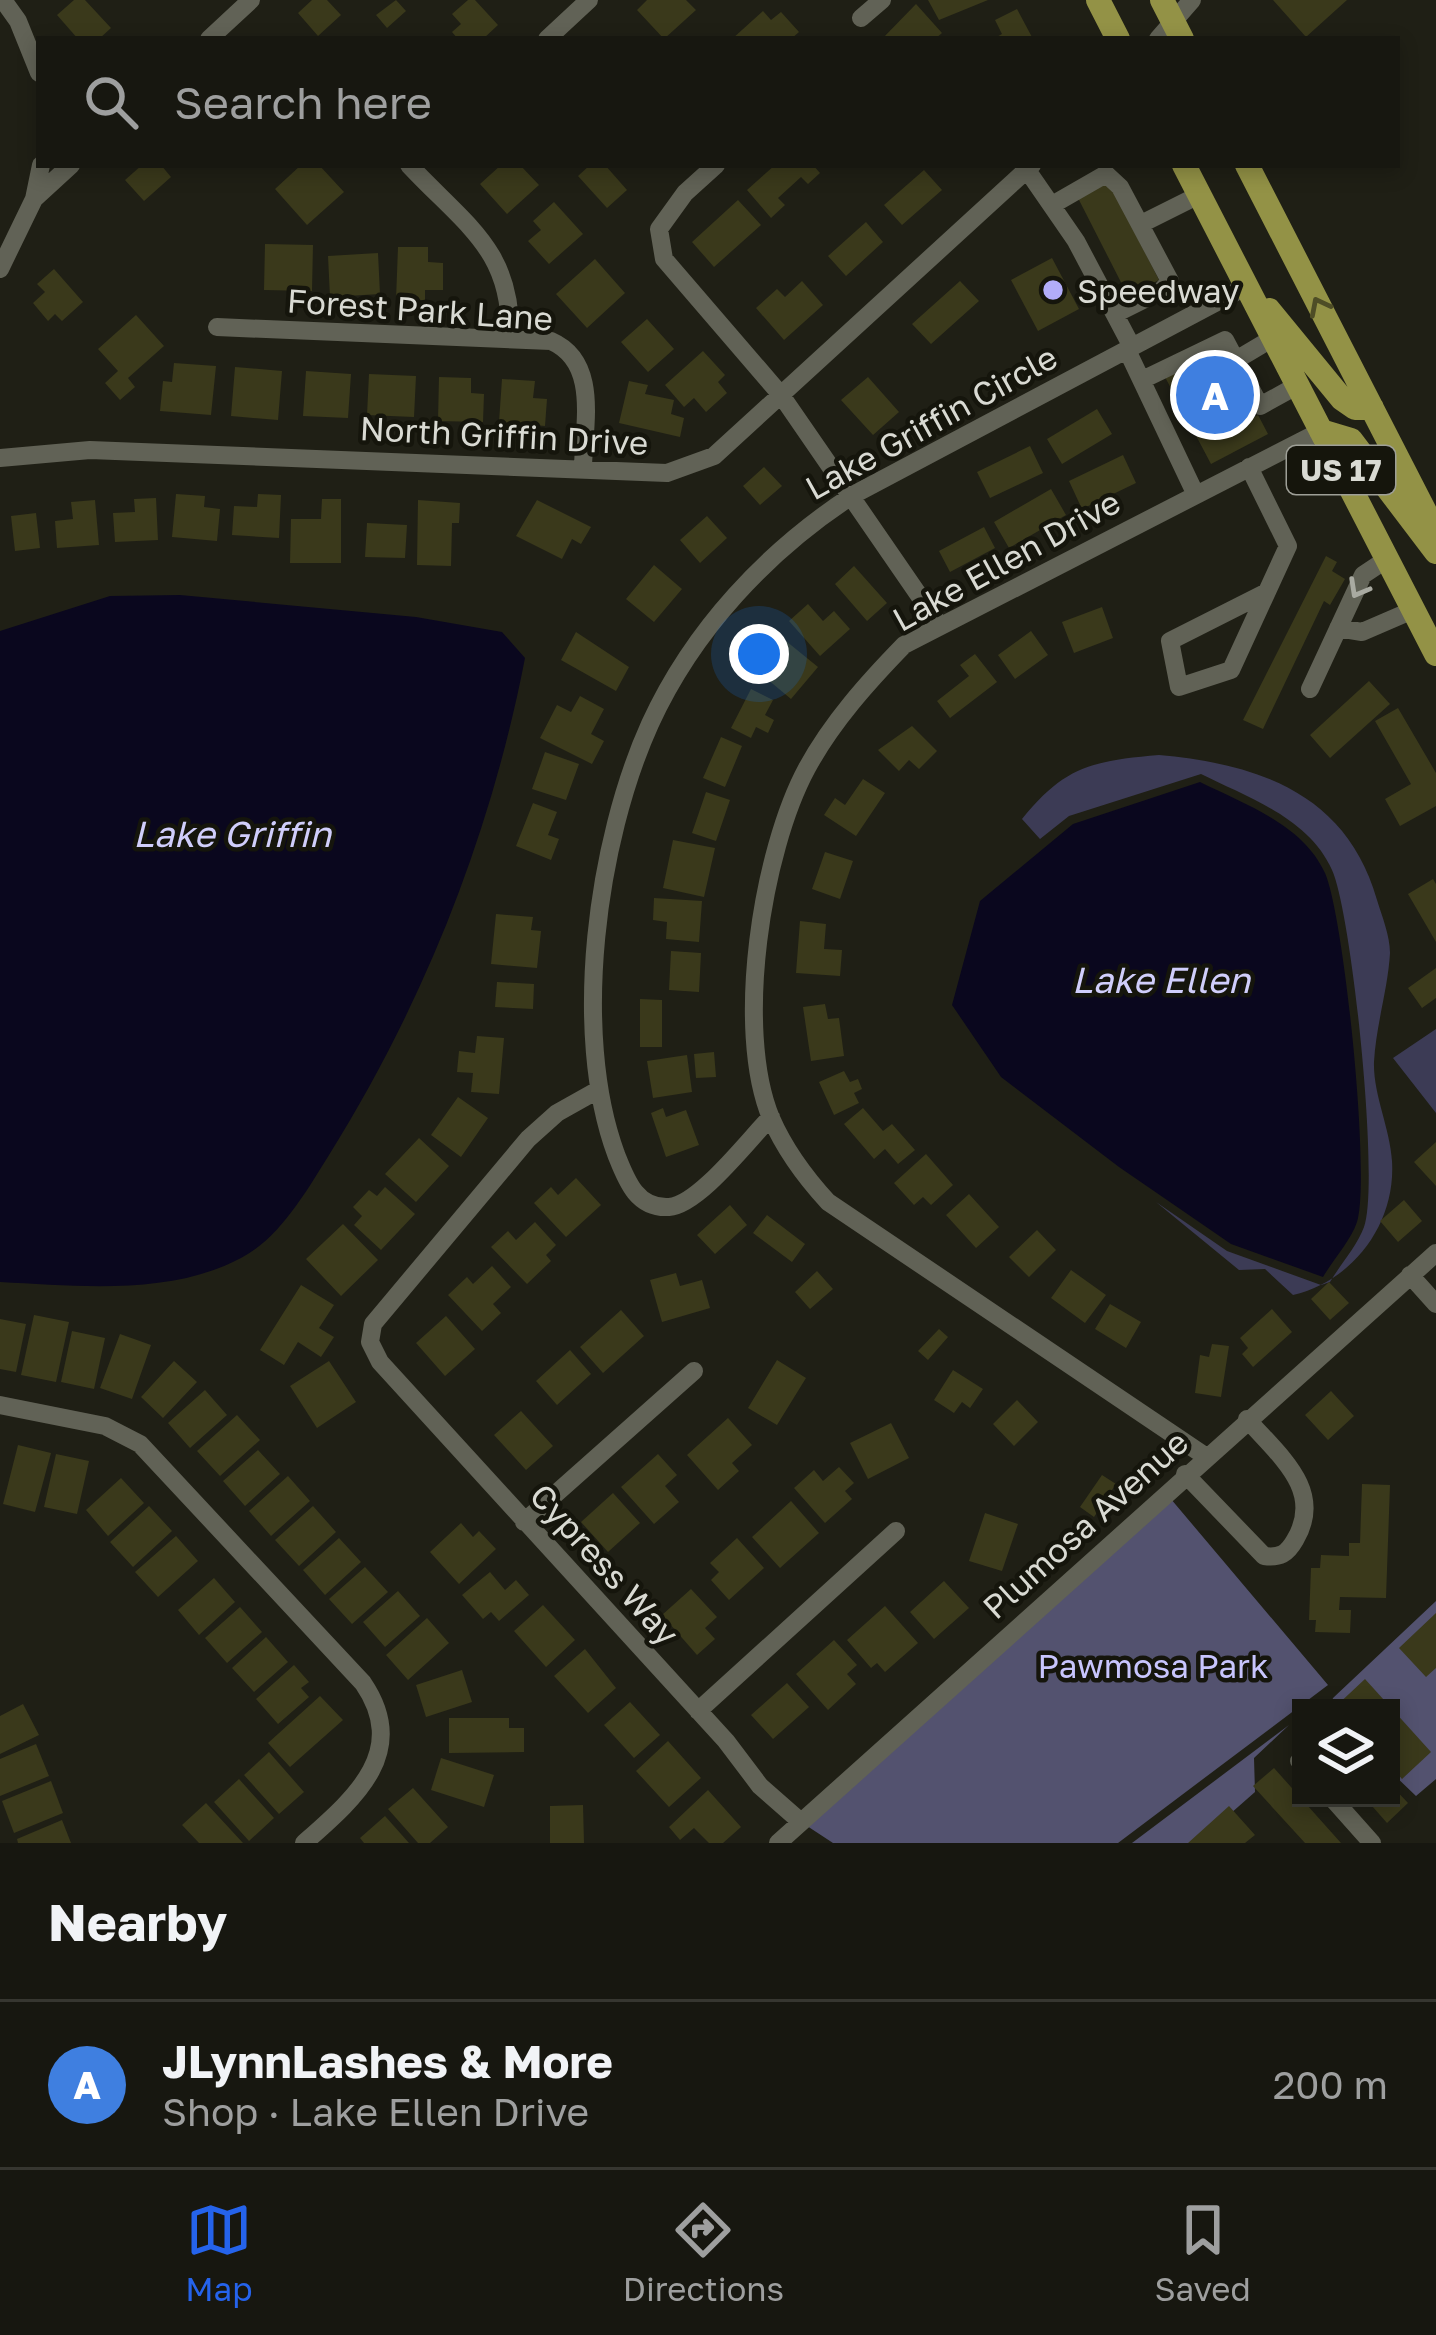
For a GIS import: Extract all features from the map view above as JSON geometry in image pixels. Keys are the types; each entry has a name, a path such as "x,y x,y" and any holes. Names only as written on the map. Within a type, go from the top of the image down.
{"main road":[{"path":"1098,0 1116,36"},
{"name":"US 17","path":"1186,168 1436,653"},
{"name":"US 17","path":"1249,168 1436,533"},
{"path":"1246,286 1342,399 1355,408 1372,408"},
{"path":"1321,430 1351,440 1436,552"}],"street":[{"path":"3,0 18,21 36,66"},
{"path":"212,36 251,0"},
{"path":"550,36 589,0"},
{"path":"861,18 882,0"},
{"path":"1168,24 1192,0"},
{"path":"0,269 34,199 40,168"},
{"path":"34,199 68,168"},
{"path":"412,168 495,258 512,298 510,339"},
{"path":"713,168 685,193 659,230 664,259 781,395 938,623"},
{"name":"North Griffin Drive","path":"0,458 90,450 667,473 688,469 713,456 1029,168"},
{"path":"1031,168 1115,314 1195,493"},
{"path":"1052,205 1106,174 1141,224 1168,275 1168,286 1115,314"},
{"path":"1141,224 1199,195"},
{"name":"Lake Griffin Circle","path":"771,1118 692,1198 672,1207 651,1204 628,1185 598,1090 593,1024 605,888 628,777 677,673 748,579 807,525 853,495 1246,286"},
{"name":"Forest Park Lane","path":"217,327 551,341 568,349 580,365 583,467"},
{"path":"1236,360 1274,338"},
{"path":"1142,380 1225,340 1260,406 1298,385"},
{"name":"Lake Ellen Drive","path":"1205,1456 854,1223 800,1172 771,1118 758,1071 757,968 782,824 808,768 871,679 904,645 938,623 1321,430"},
{"path":"1249,467 1288,546 1267,592 1231,670 1179,687 1170,641 1267,592"},
{"path":"1310,689 1363,575 1387,559"},
{"path":"1338,628 1362,632 1414,610"},
{"name":"Cypress Way","path":"598,1090 557,1113 528,1139 373,1324 370,1342 380,1362 698,1711 760,1786 801,1822"},
{"name":"Plumosa Avenue","path":"778,1843 1436,1253"},
{"path":"1410,1275 1436,1304"},
{"path":"524,1522 694,1371"},
{"path":"0,1405 105,1426 140,1444 363,1683 374,1699 384,1736 377,1763 304,1843"},
{"path":"1185,1474 1264,1556 1277,1558 1288,1551 1305,1520 1307,1500 1291,1470 1246,1419"},
{"path":"698,1711 896,1531"},
{"path":"1340,1807 1372,1843"}],"shaded area":[{"path":"1159,755 1231,767 1294,791 1344,834 1377,900 1390,953 1374,1074 1391,1149 1391,1184 1378,1227 1352,1263 1332,1278 1364,1227 1369,1159 1348,938 1340,896 1322,852 1275,811 1201,774 1069,816 1040,839 1022,819 1052,787 1082,769"},
{"path":"1436,1029 1436,1113 1393,1058"},
{"path":"1156,1202 1227,1251 1320,1285 1293,1295 1265,1269 1239,1270"}],"green space":[{"name":"Pawmosa Park","path":"1165,1492 1328,1685 1309,1699 1292,1699 1292,1712 1118,1843 833,1843 801,1822"},
{"path":"1436,1601 1436,1779 1416,1796 1400,1781 1400,1699 1333,1698"},
{"path":"1289,1725 1254,1758 1255,1792 1197,1843 1132,1843"}],"water":[{"name":"Lake Griffin","path":"180,595 416,617 502,632 525,658 511,724 473,853 424,977 363,1097 280,1226 241,1258 184,1278 124,1286 0,1282 0,631 110,596"},
{"name":"Lake Ellen","path":"1200,782 1271,817 1302,841 1325,873 1332,899 1353,1047 1361,1155 1357,1222 1323,1277 1231,1244 1119,1167 1001,1077 952,1005 980,901 1073,824"}],"building":[{"path":"74,0 85,0 111,28 102,36 75,36 57,15"},
{"path":"312,0 327,0 341,15 318,36 298,13"},
{"path":"396,0 406,11 387,28 376,15"},
{"path":"468,0 475,0 498,25 486,36 455,36 452,32 461,24 452,14"},
{"path":"647,0 686,0 696,10 667,36 661,36 637,10"},
{"path":"928,0 988,0 939,20"},
{"path":"1273,0 1347,0 1307,36"},
{"path":"916,4 942,33 938,36 885,36"},
{"path":"1017,9 1031,36 998,36 1002,34 995,20"},
{"path":"763,11 771,20 781,12 799,32 794,36 735,36"},
{"path":"139,168 164,168 171,177 144,201 125,180"},
{"path":"298,168 322,168 344,192 307,225 275,189"},
{"path":"498,168 523,168 539,185 507,214 480,184"},
{"path":"587,168 608,168 627,190 607,208 578,176"},
{"path":"772,168 816,168 820,173 808,184 801,177 778,198 785,205 771,218 747,190"},
{"path":"924,170 942,190 902,225 884,205"},
{"path":"1109,182 1159,280 1128,296 1078,198"},
{"path":"738,200 761,225 714,267 692,242"},
{"path":"554,202 583,234 549,264 528,241 541,230 533,221"},
{"path":"866,222 883,242 846,276 828,256"},
{"path":"265,244 313,245 312,291 264,290"},
{"path":"398,247 428,247 428,262 443,263 443,290 425,290 425,300 396,300"},
{"path":"378,253 380,294 330,297 328,256"},
{"path":"1052,258 1079,309 1038,331 1011,280"},
{"path":"595,259 625,293 587,328 556,294"},
{"path":"54,269 83,302 62,321 55,314 48,321 33,303 45,292 37,284"},
{"path":"802,281 823,305 784,340 756,308 777,289 785,297"},
{"path":"960,281 979,301 931,344 912,324"},
{"path":"136,315 164,346 128,378 135,387 120,400 105,383 118,371 98,349"},
{"path":"647,319 674,349 648,372 621,342"},
{"path":"703,351 725,375 718,382 727,393 706,412 694,398 684,407 665,385"},
{"path":"1212,351 1249,420 1258,415 1268,434 1211,464 1165,377"},
{"path":"174,363 216,366 211,415 160,411 163,381 172,382"},
{"path":"235,367 282,371 278,420 231,416"},
{"path":"306,371 351,374 348,418 303,416"},
{"path":"369,374 416,376 414,417 367,415"},
{"path":"439,377 471,378 471,393 484,394 483,422 438,421"},
{"path":"868,377 899,412 873,435 841,400"},
{"path":"502,379 535,381 533,398 547,399 545,426 499,422"},
{"path":"629,381 648,385 645,394 674,400 671,414 684,418 680,437 619,423"},
{"path":"1097,409 1112,434 1062,464 1047,439"},
{"path":"1030,446 1043,473 990,498 977,472"},
{"path":"1123,455 1136,483 1082,509 1069,481"},
{"path":"764,467 782,486 760,505 743,486"},
{"path":"1051,489 1066,515 1009,548 994,522"},
{"path":"176,494 205,496 204,507 220,509 217,541 172,537"},
{"path":"258,494 281,495 279,538 232,535 234,506 257,507"},
{"path":"156,498 158,540 115,542 113,513 135,512 134,499"},
{"path":"322,499 341,499 341,563 290,563 291,519 321,519"},
{"path":"95,500 99,545 57,548 55,521 73,519 71,502"},
{"path":"418,500 460,503 459,523 452,523 451,566 417,565"},
{"path":"537,500 591,527 581,544 572,539 562,559 516,536"},
{"path":"36,513 40,548 15,551 11,516"},
{"path":"707,516 727,538 700,563 680,540"},
{"path":"367,523 407,525 405,558 365,557"},
{"path":"984,527 995,548 950,572 939,551"},
{"path":"1326,556 1337,562 1332,571 1345,579 1330,605 1324,601 1263,729 1243,720"},
{"path":"654,565 682,589 654,622 626,599"},
{"path":"854,566 887,603 867,621 835,584"},
{"path":"808,604 823,621 834,611 850,629 820,656 789,621"},
{"path":"1102,607 1113,638 1074,653 1062,622"},
{"path":"1031,631 1048,655 1015,679 998,655"},
{"path":"576,632 629,667 616,691 561,660"},
{"path":"786,641 818,667 791,699 760,673"},
{"path":"975,654 997,682 950,718 937,701 969,676 960,665"},
{"path":"1369,681 1390,704 1330,758 1310,735"},
{"path":"751,689 773,700 765,715 774,720 768,733 756,727 751,738 731,728"},
{"path":"580,696 604,709 591,734 604,741 592,764 540,738 557,705 571,712"},
{"path":"1398,708 1436,773 1436,806 1400,826 1385,799 1411,784 1375,721"},
{"path":"912,726 937,751 919,769 909,760 899,771 878,750"},
{"path":"721,737 742,746 725,787 703,778"},
{"path":"545,752 579,764 566,800 532,789"},
{"path":"863,779 885,793 856,836 824,815 835,798 845,805"},
{"path":"706,792 730,800 716,841 692,833"},
{"path":"533,803 557,812 548,835 559,839 551,860 516,846"},
{"path":"673,840 715,848 704,897 663,888"},
{"path":"825,852 853,861 840,899 812,889"},
{"path":"1433,879 1436,884 1436,942 1408,894"},
{"path":"654,898 702,901 699,942 666,939 667,922 653,920"},
{"path":"496,914 533,917 531,930 541,931 537,968 491,964"},
{"path":"800,921 826,924 824,949 842,950 840,976 796,973"},
{"path":"671,951 701,953 699,992 669,990"},
{"path":"1436,968 1436,998 1422,1008 1408,988"},
{"path":"497,982 534,984 533,1009 495,1007"},
{"path":"640,999 662,1000 662,1047 640,1047"},
{"path":"825,1004 828,1019 839,1018 844,1056 811,1061 803,1007"},
{"path":"477,1036 504,1038 499,1094 471,1092 473,1073 457,1072 459,1051 475,1053"},
{"path":"714,1052 716,1077 696,1078 694,1054"},
{"path":"687,1055 692,1092 653,1098 647,1061"},
{"path":"844,1071 850,1082 858,1079 862,1089 854,1093 859,1103 834,1115 819,1082"},
{"path":"458,1097 488,1118 461,1157 431,1135"},
{"path":"663,1108 666,1117 686,1110 699,1145 666,1157 651,1113"},
{"path":"863,1108 883,1131 892,1124 915,1150 898,1164 885,1149 874,1159 844,1124"},
{"path":"419,1138 449,1166 416,1202 385,1174"},
{"path":"1436,1142 1436,1186 1414,1162"},
{"path":"926,1154 953,1185 931,1205 923,1197 914,1205 894,1183"},
{"path":"576,1178 601,1205 566,1237 534,1203 551,1187 558,1195"},
{"path":"385,1187 415,1214 381,1250 354,1225 362,1216 353,1207 369,1190 377,1196"},
{"path":"969,1194 999,1227 976,1248 946,1215"},
{"path":"1404,1200 1422,1221 1398,1242 1380,1221"},
{"path":"730,1205 747,1225 715,1254 697,1235"},
{"path":"767,1215 805,1244 792,1262 753,1233"},
{"path":"535,1222 556,1245 546,1255 551,1261 527,1284 491,1247 508,1231 516,1240"},
{"path":"343,1224 378,1260 341,1296 306,1259"},
{"path":"1037,1230 1056,1250 1029,1277 1009,1257"},
{"path":"492,1266 511,1287 493,1304 501,1313 482,1331 448,1295 467,1277 473,1284"},
{"path":"1071,1270 1106,1295 1085,1323 1051,1298"},
{"path":"817,1271 833,1289 810,1309 795,1292"},
{"path":"676,1273 680,1286 702,1280 710,1308 662,1322 650,1280"},
{"path":"1329,1282 1349,1303 1330,1320 1311,1299"},
{"path":"301,1285 334,1305 319,1328 334,1337 321,1357 298,1342 284,1365 260,1350"},
{"path":"1110,1304 1141,1322 1126,1348 1095,1329"},
{"path":"1272,1309 1292,1332 1253,1367 1242,1354 1248,1348 1240,1338"},
{"path":"621,1310 644,1336 603,1373 580,1347"},
{"path":"34,1315 69,1322 56,1382 21,1375"},
{"path":"446,1316 475,1349 445,1376 416,1343"},
{"path":"0,1319 26,1324 16,1372 0,1369"},
{"path":"939,1329 948,1337 928,1360 918,1351"},
{"path":"72,1331 105,1338 94,1389 61,1382"},
{"path":"120,1334 151,1345 132,1399 100,1388"},
{"path":"1212,1344 1229,1346 1221,1397 1195,1393 1200,1355 1209,1357"},
{"path":"570,1350 591,1374 557,1405 536,1381"},
{"path":"777,1360 806,1378 777,1425 748,1408"},
{"path":"174,1361 197,1382 163,1418 141,1397"},
{"path":"329,1361 356,1402 317,1428 290,1386"},
{"path":"953,1370 983,1389 970,1408 962,1402 954,1413 934,1400"},
{"path":"205,1390 227,1415 190,1448 168,1423"},
{"path":"1331,1391 1354,1416 1328,1440 1305,1415"},
{"path":"1017,1400 1038,1422 1014,1446 993,1424"},
{"path":"521,1411 553,1446 526,1470 494,1435"},
{"path":"237,1415 260,1440 220,1476 197,1451"},
{"path":"728,1418 752,1445 732,1463 739,1471 718,1490 687,1455"},
{"path":"891,1423 909,1458 868,1479 850,1443"},
{"path":"18,1445 51,1453 35,1512 3,1504"},
{"path":"258,1450 280,1474 245,1506 223,1481"},
{"path":"56,1454 89,1461 77,1514 44,1507"},
{"path":"658,1454 677,1475 665,1486 679,1502 654,1524 621,1487"},
{"path":"839,1467 854,1483 845,1491 852,1499 825,1523 794,1488 814,1470 823,1481"},
{"path":"1102,1475 1116,1484 1094,1517 1080,1507"},
{"path":"288,1476 310,1501 271,1536 249,1511"},
{"path":"121,1478 144,1503 108,1536 86,1510"},
{"path":"1362,1484 1390,1485 1386,1598 1340,1597 1339,1610 1351,1610 1350,1633 1315,1632 1316,1620 1309,1620 1311,1568 1320,1568 1321,1555 1349,1556 1349,1543 1360,1543"},
{"path":"613,1493 640,1523 608,1552 581,1522"},
{"path":"791,1501 819,1533 780,1568 752,1537"},
{"path":"149,1506 172,1531 133,1567 110,1542"},
{"path":"313,1506 336,1532 299,1566 275,1540"},
{"path":"985,1513 1018,1524 1002,1571 969,1561"},
{"path":"461,1523 473,1537 479,1531 496,1549 459,1584 430,1552"},
{"path":"176,1536 198,1561 158,1597 135,1572"},
{"path":"339,1538 361,1562 325,1595 303,1570"},
{"path":"737,1538 764,1568 729,1600 711,1580 719,1572 710,1563"},
{"path":"365,1567 388,1592 352,1624 329,1599"},
{"path":"490,1572 505,1590 516,1580 529,1595 499,1621 491,1612 483,1619 462,1595"},
{"path":"214,1578 235,1602 199,1635 178,1610"},
{"path":"944,1581 969,1608 934,1639 910,1612"},
{"path":"691,1589 717,1617 705,1628 715,1639 697,1655 662,1615"},
{"path":"398,1591 420,1616 385,1647 363,1622"},
{"path":"543,1605 575,1640 546,1667 514,1631"},
{"path":"885,1606 918,1643 885,1672 877,1663 871,1668 847,1640"},
{"path":"240,1607 262,1632 227,1663 205,1638"},
{"path":"1436,1613 1436,1668 1426,1677 1399,1648"},
{"path":"427,1618 449,1643 408,1680 386,1655"},
{"path":"266,1637 288,1662 254,1692 232,1668"},
{"path":"834,1640 857,1665 847,1674 856,1684 828,1710 796,1674"},
{"path":"585,1649 616,1688 588,1713 554,1676"},
{"path":"294,1665 309,1682 301,1688 309,1697 278,1724 256,1699"},
{"path":"462,1670 472,1702 426,1717 416,1685"},
{"path":"1365,1679 1383,1699 1344,1699"},
{"path":"787,1683 809,1707 773,1739 751,1715"},
{"path":"320,1696 343,1720 290,1767 268,1743"},
{"path":"630,1702 660,1735 634,1758 604,1725"},
{"path":"23,1704 39,1735 0,1754 0,1716"},
{"path":"449,1718 509,1718 509,1728 524,1728 524,1752 449,1753"},
{"path":"1400,1718 1431,1752 1400,1777"},
{"path":"668,1741 701,1778 669,1807 636,1771"},
{"path":"36,1744 49,1776 0,1796 0,1759"},
{"path":"269,1752 304,1792 279,1814 244,1775"},
{"path":"441,1758 494,1775 484,1807 431,1790"},
{"path":"1274,1768 1292,1788 1292,1807 1309,1807 1341,1843 1305,1843 1253,1786"},
{"path":"239,1779 274,1818 249,1841 214,1802"},
{"path":"51,1781 63,1813 14,1833 2,1801"},
{"path":"413,1788 448,1827 430,1843 418,1843 388,1809"},
{"path":"708,1790 741,1827 723,1843 709,1843 694,1828 680,1840 669,1827"},
{"path":"1400,1795 1408,1803 1387,1823 1373,1807 1400,1807"},
{"path":"206,1803 243,1843 199,1843 182,1825"},
{"path":"583,1805 584,1843 550,1843 550,1806"},
{"path":"1229,1806 1255,1835 1245,1843 1188,1843"},
{"path":"385,1816 409,1843 364,1843 360,1838"},
{"path":"62,1820 71,1843 18,1843 17,1839"}],"place":[{"name":"Speedway","path":"1053,290"},
{"name":"JLynnLashes & More","path":"1215,395"}]}
